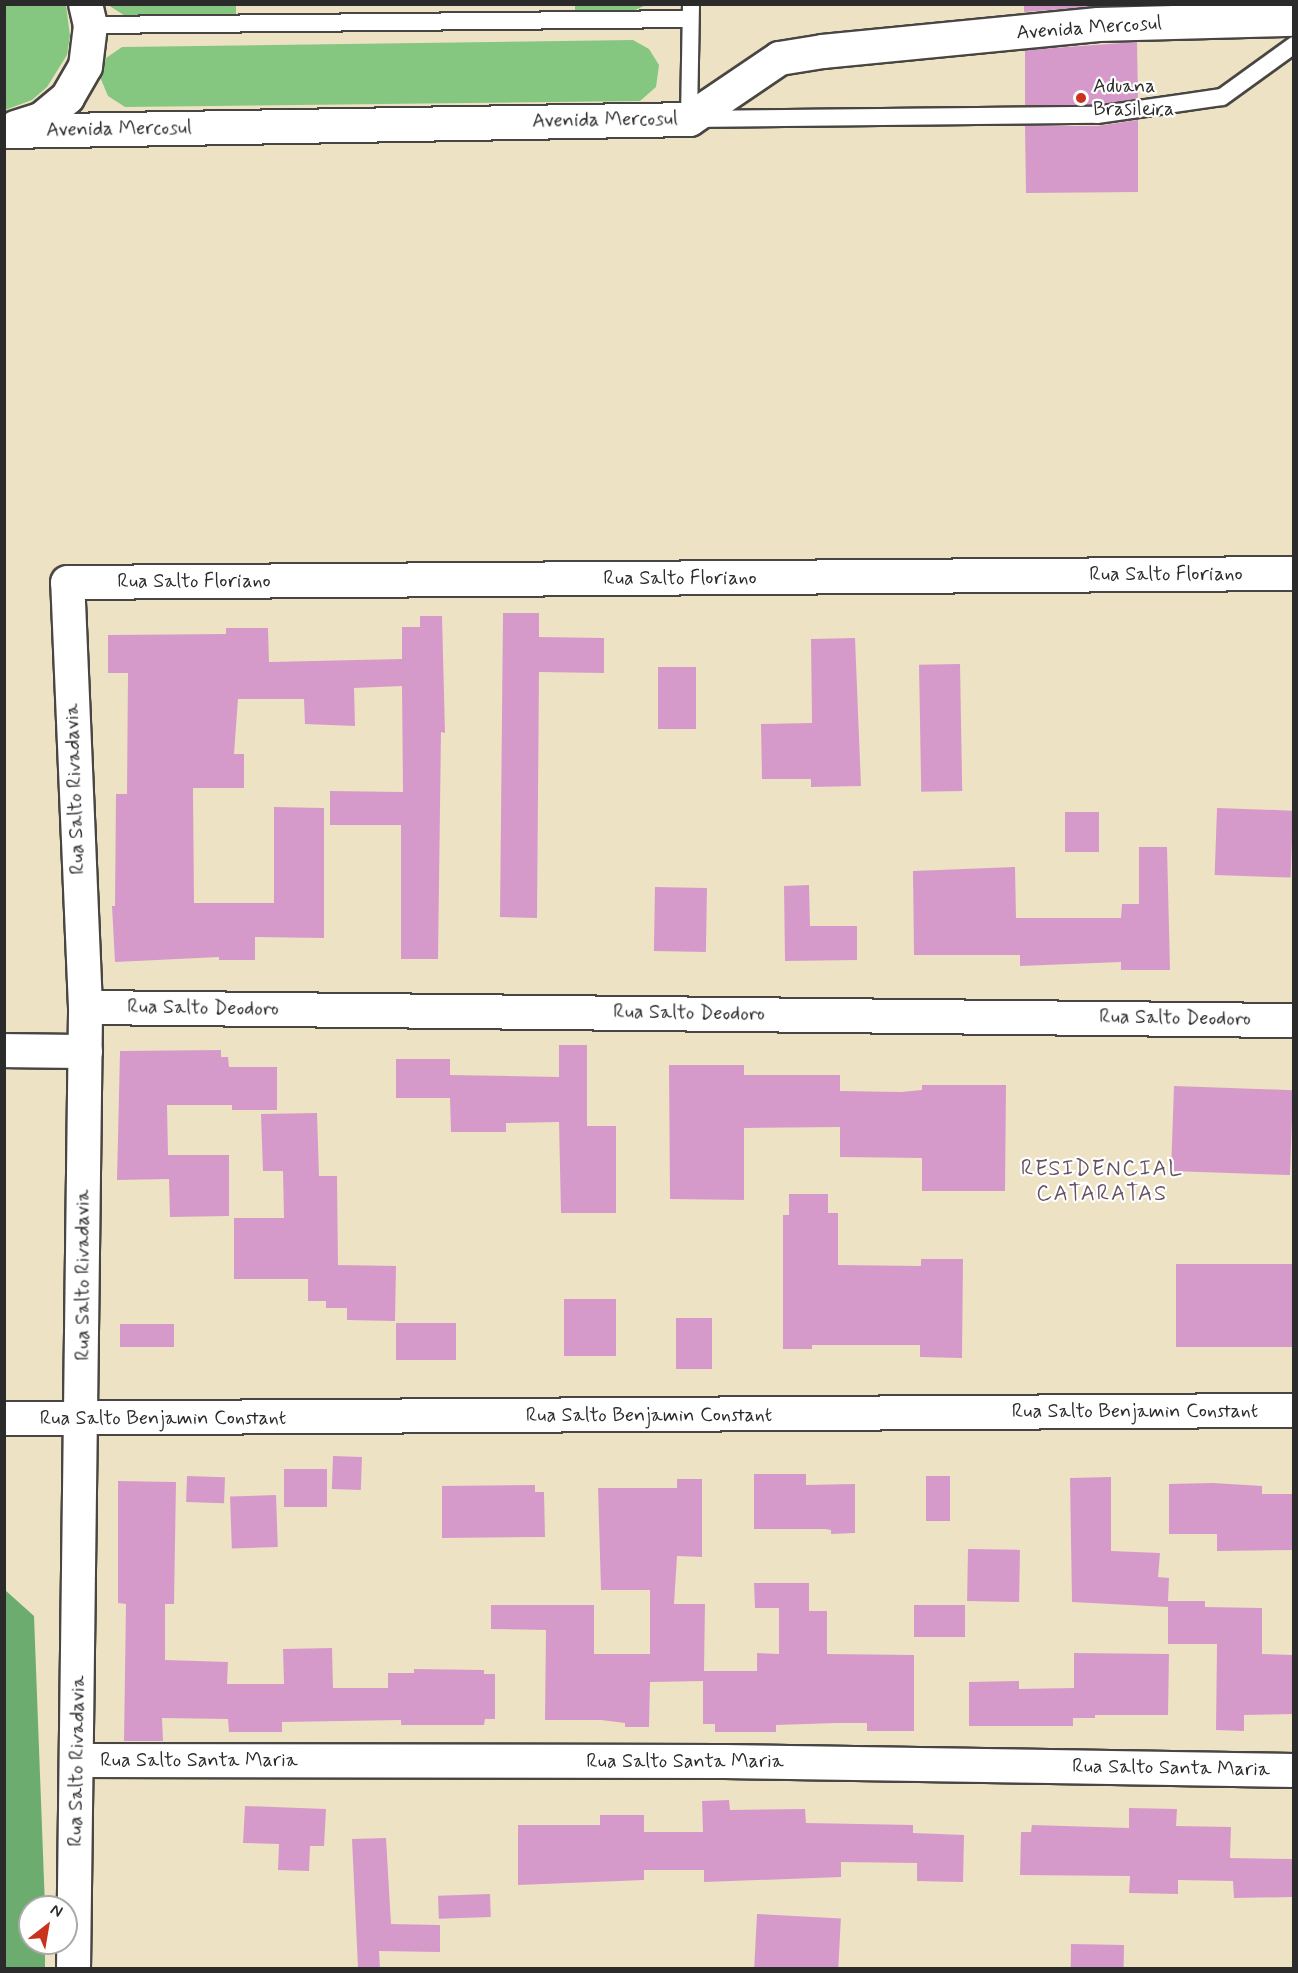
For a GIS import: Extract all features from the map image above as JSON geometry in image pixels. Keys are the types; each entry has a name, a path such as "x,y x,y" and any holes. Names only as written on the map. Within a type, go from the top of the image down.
{"main road":[{"name":"Avenida Mercosul","path":"4,131 42,118 67,97 85,66 88,15"},
{"name":"Avenida Mercosul","path":"4,131 689,119 779,58 790,56 1098,24 1293,19"},
{"name":"Rua Salto Floriano","path":"66,582 1293,573"},
{"name":"Rua Salto Rivadavia","path":"66,582 85,1007 82,1419 73,1968"},
{"name":"Rua Salto Deodoro","path":"85,1007 1293,1020"},
{"path":"4,1050 85,1051"},
{"name":"Rua Salto Benjamin Constant","path":"4,1418 1293,1410"},
{"name":"Rua Salto Santa Maria","path":"77,1760 724,1761 1293,1770"}],"lane":[{"path":"88,15 690,12 689,119 1097,116 1222,97 1293,45"}],"green space":[{"path":"4,5 66,5 70,36 67,55 47,87 32,100 5,110"},
{"path":"108,5 236,5 236,14 127,17"},
{"path":"575,5 646,5 633,11 575,11"},
{"path":"633,40 649,49 659,65 656,87 640,101 125,107 108,96 100,77 106,58 122,47"},
{"path":"5,1590 34,1616 45,1895 18,1895 18,1955 45,1955 45,1968 5,1968"}],"building":[{"path":"1024,4 1127,4 1024,12"},
{"path":"1137,42 1138,99 1096,105 1025,105 1025,50"},
{"path":"1138,120 1138,192 1026,193 1025,126 1097,126"},
{"path":"503,613 539,613 539,637 604,638 604,673 539,672 537,918 500,917"},
{"path":"420,616 442,616 445,733 441,732 438,959 401,959 401,825 330,825 330,791 403,792 402,686 354,688 355,726 305,724 304,699 238,699 234,754 244,754 244,788 193,788 194,903 274,903 274,807 324,808 324,938 255,937 255,960 219,960 219,957 115,962 112,906 115,906 116,794 127,794 128,673 108,673 108,635 226,634 226,628 268,628 269,662 402,659 402,627 420,627"},
{"path":"855,638 861,786 811,787 811,779 762,779 761,724 812,723 811,639"},
{"path":"960,664 962,791 921,792 919,665"},
{"path":"658,667 696,667 696,729 658,729"},
{"path":"1217,808 1293,811 1291,878 1215,875"},
{"path":"1065,812 1099,812 1099,852 1065,852"},
{"path":"1139,847 1167,847 1170,970 1121,970 1121,962 1020,966 1020,955 914,955 913,871 1015,867 1016,918 1121,918 1122,904 1139,904"},
{"path":"809,885 810,926 857,926 857,960 785,961 784,886"},
{"path":"655,887 707,888 706,952 654,951"},
{"path":"559,1045 587,1045 587,1126 616,1126 616,1213 561,1213 559,1122 506,1123 506,1132 451,1132 450,1098 396,1098 396,1059 450,1059 450,1075 559,1077"},
{"path":"221,1050 221,1057 228,1057 229,1067 277,1067 277,1110 232,1110 232,1105 167,1105 168,1155 229,1155 229,1216 170,1217 169,1179 117,1180 120,1051"},
{"path":"669,1065 744,1065 744,1075 840,1075 840,1091 901,1092 922,1090 922,1085 1006,1085 1005,1191 922,1191 922,1158 840,1157 840,1127 744,1128 744,1200 670,1199"},
{"path":"1174,1086 1293,1090 1290,1175 1171,1171"},
{"path":"317,1113 319,1176 337,1176 338,1265 396,1266 395,1321 347,1320 347,1308 326,1308 326,1301 308,1301 308,1279 234,1279 234,1218 284,1218 283,1171 263,1171 261,1114"},
{"path":"789,1194 828,1194 828,1213 838,1213 838,1265 921,1266 921,1259 963,1259 962,1358 920,1357 920,1345 812,1345 812,1349 783,1349 783,1215 789,1215"},
{"path":"1176,1264 1293,1264 1293,1347 1176,1347"},
{"path":"564,1299 616,1299 616,1356 564,1356"},
{"path":"676,1318 712,1318 712,1369 676,1369"},
{"path":"396,1323 456,1323 456,1360 396,1360"},
{"path":"120,1324 174,1324 174,1347 120,1347"},
{"path":"333,1456 362,1457 361,1490 332,1489"},
{"path":"284,1469 327,1469 327,1507 284,1507"},
{"path":"754,1474 806,1474 806,1485 855,1484 855,1533 831,1534 831,1530 825,1529 754,1529"},
{"path":"187,1476 225,1477 224,1503 186,1502"},
{"path":"926,1476 950,1476 950,1521 926,1521"},
{"path":"1111,1477 1111,1551 1160,1553 1158,1577 1169,1578 1168,1601 1205,1601 1205,1607 1262,1608 1262,1654 1293,1655 1293,1714 1244,1715 1244,1731 1216,1730 1217,1644 1168,1644 1168,1607 1072,1602 1070,1478"},
{"path":"677,1479 702,1479 702,1557 677,1556 674,1604 705,1604 704,1671 757,1671 757,1653 779,1654 779,1608 755,1608 754,1583 809,1583 809,1611 827,1611 827,1654 914,1655 914,1731 867,1731 867,1723 836,1723 776,1725 776,1732 715,1732 715,1724 703,1724 703,1681 650,1682 649,1727 625,1727 625,1723 601,1720 545,1720 546,1630 491,1629 491,1605 594,1605 594,1654 650,1654 650,1590 601,1590 598,1488 677,1488"},
{"path":"118,1481 176,1482 174,1604 165,1604 165,1660 228,1662 227,1684 284,1684 283,1649 332,1648 333,1688 388,1688 388,1673 414,1673 414,1669 484,1670 484,1674 495,1674 495,1719 485,1719 484,1725 401,1725 401,1720 282,1722 282,1732 229,1732 228,1719 162,1718 163,1741 124,1741 126,1604 118,1603"},
{"path":"1213,1483 1262,1486 1262,1494 1293,1494 1293,1550 1217,1551 1217,1534 1169,1534 1169,1484"},
{"path":"535,1485 535,1492 544,1492 545,1537 442,1538 442,1486"},
{"path":"276,1495 278,1547 232,1549 230,1497"},
{"path":"968,1549 1020,1550 1019,1602 967,1601"},
{"path":"914,1605 965,1605 965,1637 914,1637"},
{"path":"1074,1653 1169,1654 1168,1715 1095,1715 1095,1718 1073,1718 1073,1726 969,1726 969,1682 1019,1681 1019,1689 1074,1688"},
{"path":"729,1800 730,1810 805,1809 806,1823 913,1825 913,1833 964,1835 963,1882 917,1881 917,1863 841,1862 841,1877 704,1882 704,1870 644,1870 644,1880 518,1885 518,1825 600,1825 600,1815 644,1815 644,1832 703,1832 702,1801"},
{"path":"245,1806 326,1809 324,1846 310,1846 309,1871 278,1870 279,1844 243,1843"},
{"path":"1129,1808 1177,1809 1176,1826 1231,1827 1230,1858 1293,1859 1293,1897 1234,1898 1233,1881 1178,1880 1178,1894 1129,1893 1130,1876 1020,1875 1021,1832 1031,1832 1032,1825 1129,1828"},
{"path":"386,1838 391,1924 440,1925 440,1952 379,1951 380,1968 358,1968 352,1839"},
{"path":"490,1894 491,1917 439,1919 438,1896"},
{"path":"757,1914 841,1918 838,1968 754,1968"},
{"path":"1071,1944 1124,1945 1124,1968 1071,1968"}],"place":[{"name":"Aduana Brasileira","path":"1081,98"}],"district":[{"name":"RESIDENCIAL CATARATAS","path":"1102,1182"}]}
